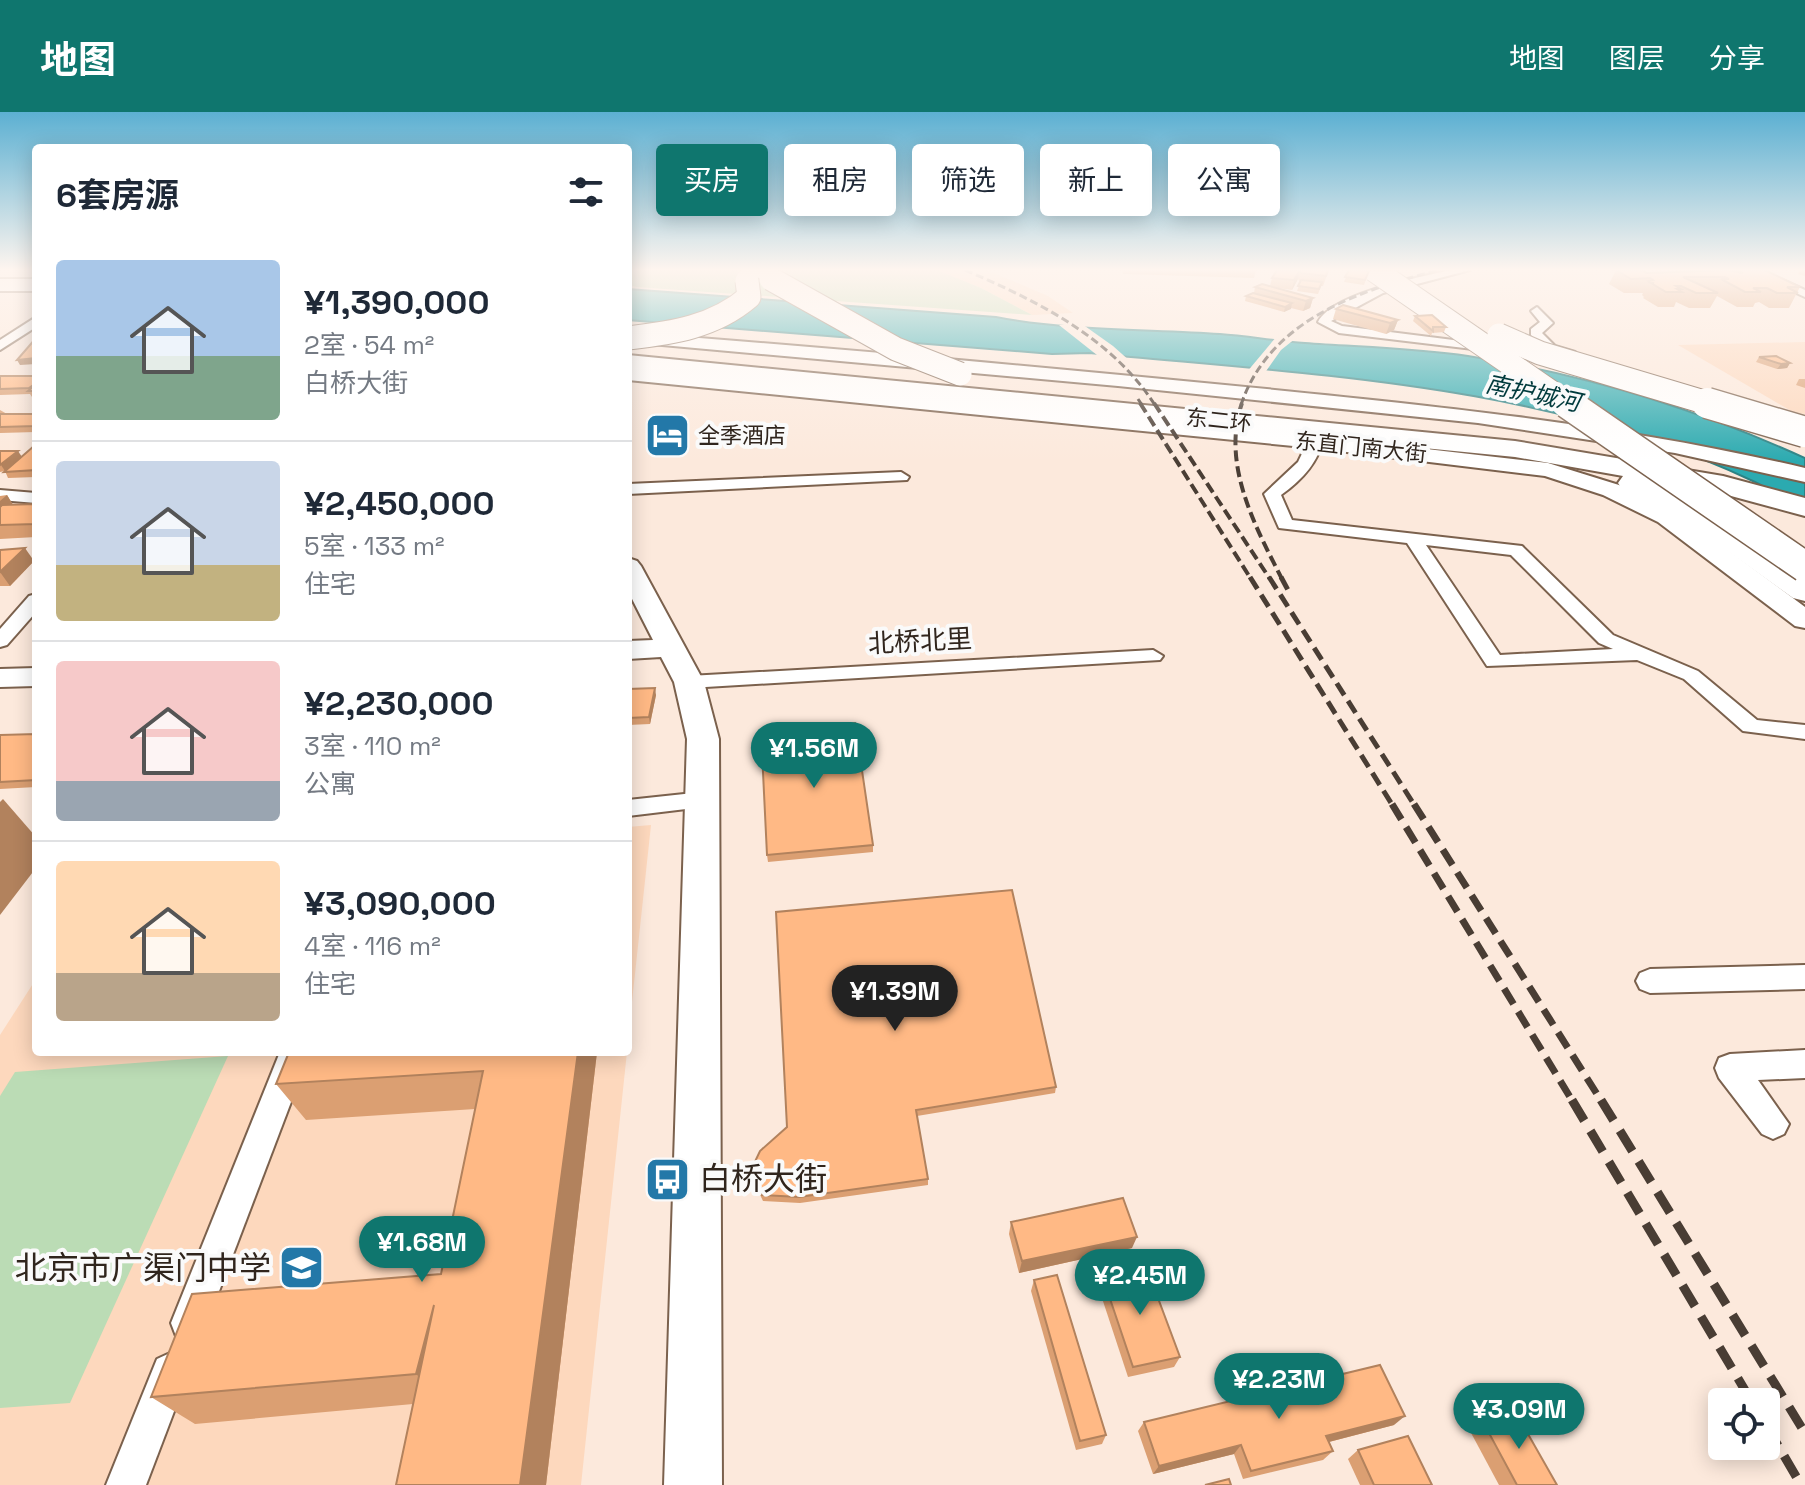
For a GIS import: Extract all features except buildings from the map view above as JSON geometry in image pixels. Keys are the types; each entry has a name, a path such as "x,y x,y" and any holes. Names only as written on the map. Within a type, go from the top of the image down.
{"highway":[{"path":"632,337 653,334"},
{"path":"867,334 914,358 960,374 1067,391"},
{"path":"1467,334 1805,567"},
{"path":"1497,334 1540,353 1805,432"},
{"name":"东二环","path":"632,349 1423,424 1587,444 1702,465 1805,491"},
{"name":"东二环","path":"632,375 1515,449 1708,482 1805,507"},
{"path":"1515,449 1626,480 1660,494 1697,514 1805,591"}],"street":[{"path":"0,346 17,334"},
{"path":"1380,334 1615,367"},
{"path":"1537,334 1550,349 1786,415 1805,426"},
{"path":"632,338 981,366 1564,426 1711,451 1805,475"},
{"name":"东直门南大街","path":"632,375 1491,461 1584,480 1643,503 1667,517 1805,620"},
{"path":"1314,442 1313,449 1290,481 1272,494 1285,524 1516,550 1606,639 1691,675 1751,726 1805,732"},
{"path":"632,489 901,477"},
{"path":"0,495 32,498"},
{"path":"1413,539 1494,662 1639,653"},
{"path":"632,577 662,660 703,739 693,1485"},
{"path":"0,641 32,605"},
{"name":"北桥北里","path":"662,660 1153,656"},
{"path":"0,678 32,677"},
{"path":"632,808 703,800"},
{"path":"1650,981 1805,977"},
{"path":"126,1485 293,1056"},
{"path":"1773,1124 1730,1068 1805,1064"}],"shaded area":[{"path":"1805,342 1805,414 1793,412 1678,345"},
{"path":"651,825 632,1002 632,827"},
{"name":"北京市广渠门中学","path":"32,985 32,1056 627,1056 581,1485 0,1485 0,1035"}],"green space":[{"path":"228,1056 70,1403 0,1408 0,1096 15,1072"}],"water":[{"name":"南护城河","path":"804,334 1221,334 1468,356 1554,373 1640,396 1724,424 1805,458 1805,516 1761,485 1676,449 1595,423 1512,403 1344,377 1089,353 1052,354"}],"pier":[{"path":"1070,334 1096,334 1131,362 1102,359"},
{"path":"1277,336 1296,338 1281,350 1264,374 1246,373"}],"railway":[{"path":"1085,334 1117,360 1155,405"},
{"path":"1241,405 1254,376 1291,334"},
{"path":"1138,399 1142,405"},
{"path":"1140,403 1251,579"},
{"path":"1154,403 1270,579"},
{"path":"1242,403 1237,426 1238,472 1261,538 1282,579"},
{"path":"1250,577 1393,806"},
{"path":"1269,577 1415,806"},
{"path":"1281,577 1288,590"},
{"path":"1392,804 1573,1102"},
{"path":"1414,804 1602,1102"},
{"path":"1572,1100 1744,1388"},
{"path":"1601,1100 1805,1433"},
{"path":"1780,1449 1801,1485"}],"place":[{"name":"全季酒店","path":"667,435"},
{"name":"白桥大街","path":"668,1179"},
{"name":"北京市广渠门中学","path":"302,1268"}]}
